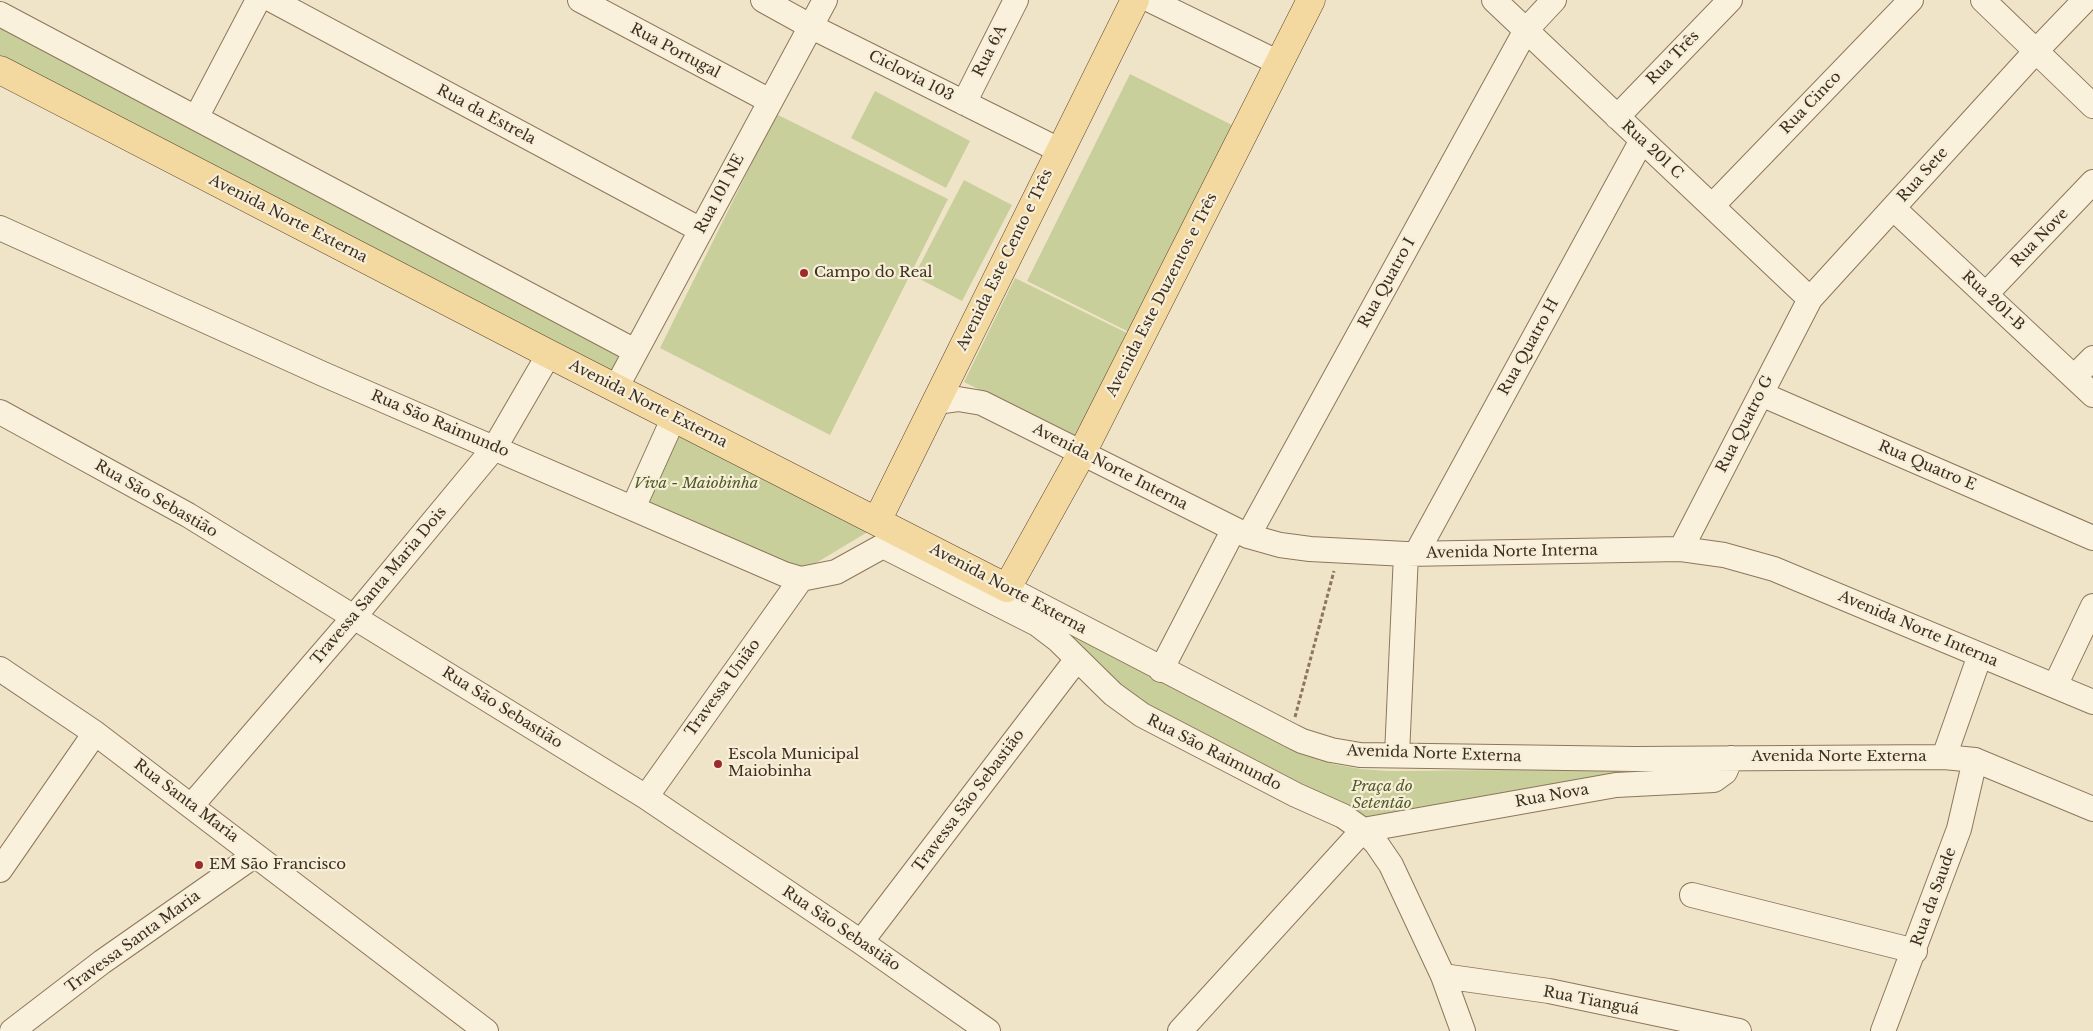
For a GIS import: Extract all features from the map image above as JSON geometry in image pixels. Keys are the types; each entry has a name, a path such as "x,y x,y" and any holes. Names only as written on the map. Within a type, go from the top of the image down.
{"main road":[{"name":"Avenida Este Cento e Três","path":"884,532 936,402 1059,150 1135,0"},
{"name":"Avenida Este Duzentos e Três","path":"1007,588 1082,453 1311,0"},
{"name":"Avenida Norte Externa","path":"0,70 674,417 884,532 1007,588"}],"street":[{"path":"196,118 258,0"},
{"name":"Rua da Estrela","path":"272,0 701,230"},
{"name":"Rua Portugal","path":"580,0 770,102"},
{"name":"Ciclovia 103","path":"763,0 810,26 1059,150"},
{"name":"Rua 101 NE","path":"616,388 824,0"},
{"name":"Rua 6A","path":"964,103 1016,0"},
{"path":"1150,0 1279,63"},
{"name":"Rua 201 C","path":"1494,0 1810,299"},
{"name":"Rua Quatro I","path":"1161,670 1241,533 1526,30 1554,0"},
{"name":"Rua Três","path":"1617,117 1730,0"},
{"name":"Rua Cinco","path":"1712,206 1911,0"},
{"name":"Rua Sete","path":"1810,299 2084,0"},
{"path":"1987,4 2088,101"},
{"path":"0,14 635,351"},
{"name":"Rua Quatro H","path":"1411,554 1642,140"},
{"name":"Rua Nove","path":"1986,294 2093,182"},
{"name":"Rua 201-B","path":"1893,208 2093,395"},
{"name":"Rua São Raimundo","path":"0,228 324,374 784,574 801,579 836,572 884,532 1050,633 1113,694 1142,715 1296,795 1343,816 1363,830 1376,843 1391,865 1443,976 1463,1031"},
{"name":"Rua Quatro G","path":"1681,549 1810,299"},
{"name":"Travessa Santa Maria Dois","path":"192,805 354,617 495,447 549,354"},
{"path":"2074,377 2093,358"},
{"name":"Rua Quatro E","path":"1761,394 2093,538"},
{"name":"Avenida Norte Interna","path":"936,402 958,399 982,403 1241,533 1280,545 1340,551 1411,554 1681,549 1724,555 1774,569 2093,702"},
{"name":"Rua São Sebastião","path":"0,412 188,515 646,796 988,1031"},
{"path":"633,508 674,417"},
{"path":"1397,755 1411,554"},
{"name":"Travessa União","path":"646,796 801,579"},
{"name":"Avenida Norte Externa","path":"1007,588 1161,670 1302,741 1341,752 1360,755 1635,759 1944,756 1975,760 2093,809"},
{"path":"2055,686 2093,606"},
{"path":"1944,756 1980,655"},
{"name":"Travessa São Sebastião","path":"861,942 1077,659"},
{"name":"Rua Santa Maria","path":"0,669 95,732 486,1031"},
{"path":"0,870 95,732"},
{"name":"Rua Nova","path":"1363,830 1616,785 1714,780 1725,772 1731,758"},
{"name":"Rua da Saude","path":"1883,1031 1960,829 1975,760"},
{"path":"1180,1031 1363,830"},
{"name":"Travessa Santa Maria","path":"12,1031 102,962 255,855"},
{"path":"1692,895 1915,951"},
{"name":"Rua Tianguá","path":"1443,976 1549,991 1738,1031"}],"path":[{"path":"1290,735 1340,551"}],"green space":[{"path":"0,24 623,351 611,374 0,59"},
{"path":"1130,74 1232,125 1129,332 1027,281"},
{"path":"875,91 970,141 946,188 851,138"},
{"name":"Campo do Real","path":"776,114 948,199 830,435 660,348"},
{"path":"964,180 1012,205 962,301 914,276"},
{"path":"1015,278 1133,336 1082,441 964,382"},
{"name":"Viva - Maiobinha","path":"674,432 871,530 801,572 643,500"},
{"name":"Praça do Setentão","path":"1073,633 1310,755 1333,764 1389,771 1626,769 1625,776 1373,819 1130,695 1071,636"}],"place":[{"name":"Campo do Real","path":"804,273"},
{"name":"Escola Municipal Maiobinha","path":"718,764"},
{"name":"EM São Francisco","path":"199,865"}]}
